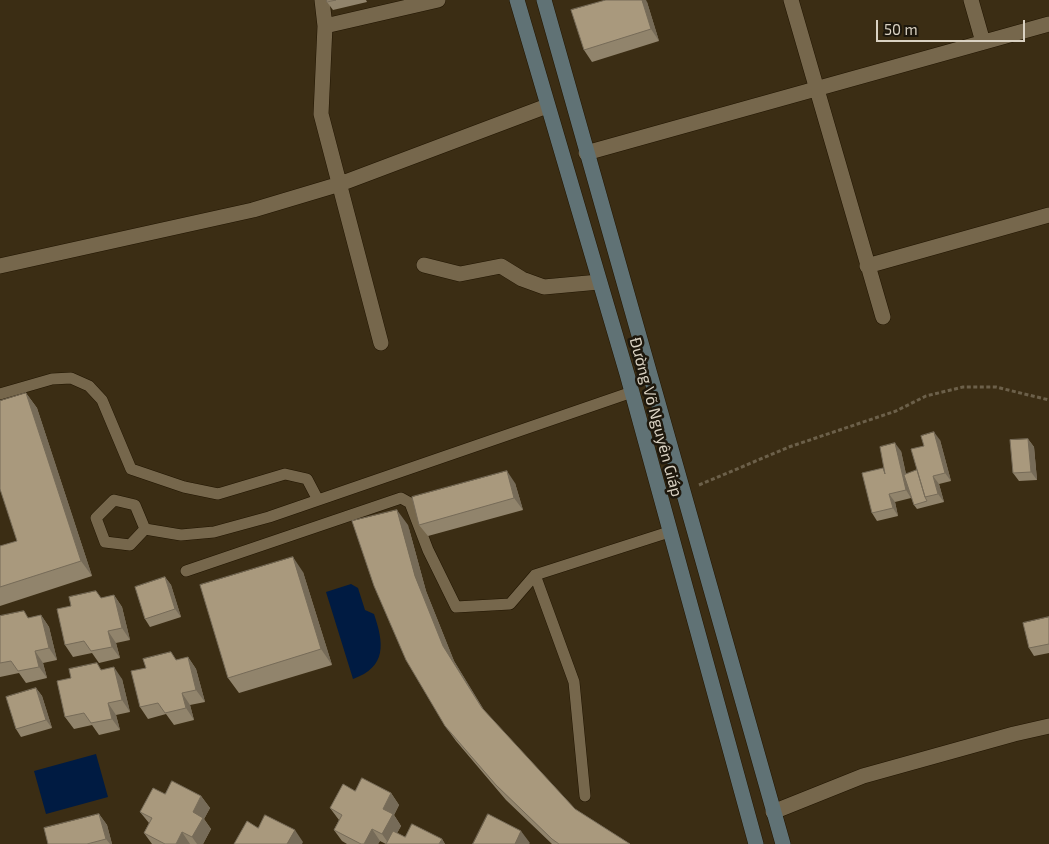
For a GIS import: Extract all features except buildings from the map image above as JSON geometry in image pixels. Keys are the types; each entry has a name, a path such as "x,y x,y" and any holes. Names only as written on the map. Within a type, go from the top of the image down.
{"main road":[{"name":"Đường Võ Nguyên Giáp","path":"517,0 632,392 756,844"},
{"name":"Đường Võ Nguyên Giáp","path":"544,0 783,844"},
{"path":"660,497 684,491"}],"street":[{"path":"322,0 325,26 322,114 381,343"},
{"path":"325,26 438,0"},
{"path":"791,0 883,317"},
{"path":"971,0 983,42"},
{"path":"586,153 1049,24"},
{"path":"0,266 253,210 340,184 547,106"},
{"path":"867,266 1049,215"},
{"path":"424,265 460,274 501,266 522,279 544,287 599,282"},
{"path":"773,812 864,776 1005,736 1049,726"}],"lane":[{"path":"0,394 52,378 72,378 89,386 102,400 131,469 184,487 218,494 285,474 307,479 318,500"},
{"path":"145,529 181,535 214,532 270,517 632,392"},
{"path":"186,571 401,498 410,503 428,550 456,607 510,604 536,575 669,532"},
{"path":"114,500 135,505 145,529 130,545 105,542 96,518 114,500"},
{"path":"536,575 574,682 585,796"}],"path":[{"path":"684,491 789,447 896,411 926,396 963,387 996,386 1049,400"}],"water":[{"path":"351,584 358,588 365,610 374,614 381,644 377,661 372,668 353,679 326,592"},
{"path":"96,754 108,797 46,814 34,771"}]}
